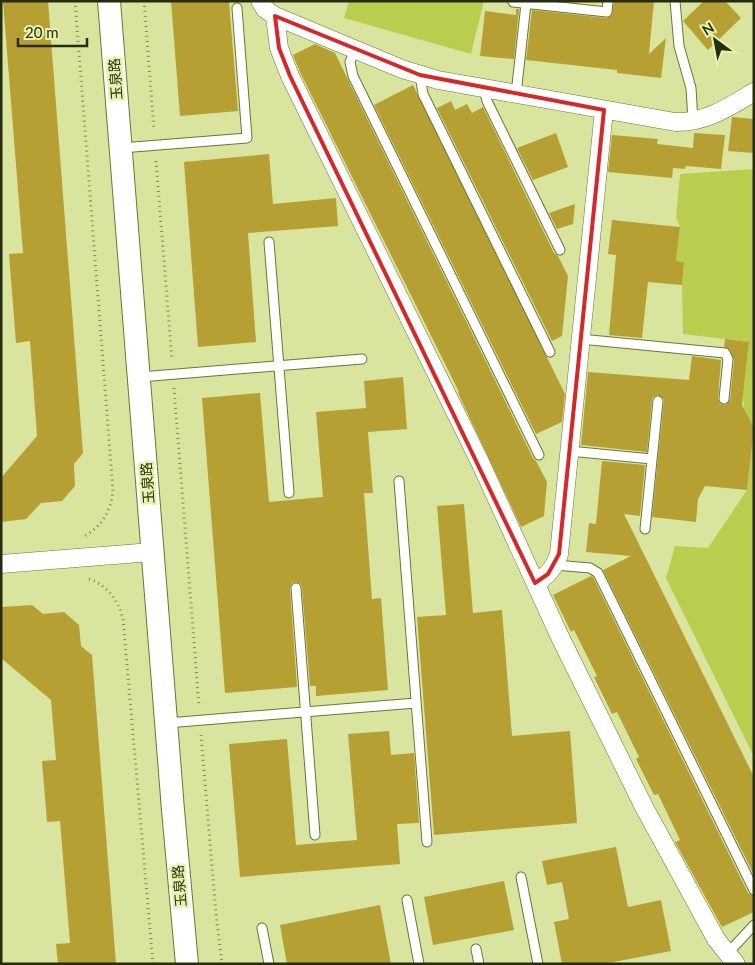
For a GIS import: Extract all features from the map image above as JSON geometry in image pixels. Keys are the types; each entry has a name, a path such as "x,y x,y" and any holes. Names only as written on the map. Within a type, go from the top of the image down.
{"street":[{"name":"玉泉路","path":"109,1 152,552 187,964"},
{"path":"260,1 265,9 275,16 420,75 516,94 666,121 693,121 729,107 754,92"},
{"path":"275,16 279,48 290,76 480,462 560,637 644,806 716,939 732,958"},
{"path":"535,582 548,574 555,565 559,554 604,110"},
{"path":"1,564 152,552"}],"lane":[{"path":"513,2 607,12 608,1"},
{"path":"675,1 679,46 691,88 693,121"},
{"path":"516,94 526,4"},
{"path":"121,148 247,138 237,8"},
{"path":"355,50 350,62 352,76 539,455"},
{"path":"420,75 423,94 550,352"},
{"path":"484,88 487,101 560,250"},
{"path":"269,242 289,493"},
{"path":"580,339 725,354 728,359 724,399"},
{"path":"139,377 362,359"},
{"path":"645,528 658,401"},
{"path":"569,451 652,459"},
{"path":"399,480 427,842"},
{"path":"555,565 590,568 598,573 754,890"},
{"path":"296,588 315,835"},
{"path":"166,724 416,703"},
{"path":"521,877 538,964"},
{"path":"407,900 419,964"},
{"path":"732,958 754,924"},
{"path":"262,928 269,964"},
{"path":"476,950 478,964"}],"path":[{"path":"75,1 113,491 111,504 102,521 82,538"},
{"path":"144,1 200,721 222,964"},
{"path":"86,578 98,582 108,591 120,607 123,619 153,964"}],"highlighted area":[{"path":"275,16 420,75 604,110 559,554 548,574 535,583 290,76 279,48"}],"green space":[{"path":"349,1 484,1 471,54 344,18"},
{"path":"754,169 754,428 744,410 743,396 749,342 683,334 682,285 684,262 676,261 680,227 676,217 680,174"},
{"path":"754,428 754,757 666,578 675,546 708,548 747,490"}],"building":[{"path":"3,1 48,1 83,453 74,464 75,486 62,501 41,503 26,519 1,522 1,478 37,436 30,341 16,343 9,254 23,253"},
{"path":"171,1 229,1 238,111 180,116"},
{"path":"614,1 654,1 649,54 666,38 661,78 617,73 617,70 526,60 532,10 607,18 612,15"},
{"path":"704,1 725,1 741,18 708,50 683,21"},
{"path":"516,9 519,9 514,59 480,56 485,11 516,15"},
{"path":"315,44 335,53 533,458 547,482 544,516 521,527 459,392 300,72 293,55"},
{"path":"413,85 565,394 562,422 536,434 374,105"},
{"path":"451,101 455,110 467,104 472,113 483,107 554,253 558,256 568,276 562,336 552,341 437,108"},
{"path":"732,117 754,119 754,153 728,151"},
{"path":"556,133 568,167 533,180 517,148"},
{"path":"694,133 725,135 721,169 686,166 685,169 673,168 672,178 608,172 612,135 658,139 657,144 693,148"},
{"path":"269,154 273,204 336,198 338,226 248,233 256,342 198,347 184,162"},
{"path":"575,204 573,224 557,229 549,213"},
{"path":"612,220 680,227 676,261 684,262 682,285 648,282 642,338 609,335 616,255 608,254"},
{"path":"725,339 749,342 742,405 754,428 747,490 705,486 698,499 696,522 652,517 664,399 658,395 653,397 652,400 647,452 581,445 588,372 689,380 692,356 721,360 718,399 720,404 726,405 730,400 734,360 730,350 724,347"},
{"path":"403,377 407,429 368,432 373,493 364,493 372,599 381,598 388,690 316,696 316,686 310,686 302,588 301,584 296,582 292,583 290,588 297,687 225,693 202,398 260,393 269,502 323,497 316,412 366,408 364,381"},
{"path":"602,461 645,465 640,516 624,514 754,777 754,875 603,570 631,556 586,552 589,523 596,524"},
{"path":"464,504 473,613 502,610 512,736 570,731 577,823 434,835 417,617 446,615 437,506"},
{"path":"591,576 748,893 754,896 754,912 722,927 675,842 680,840 658,794 654,795 636,759 639,757 617,712 612,714 594,677 597,676 574,630 571,632 553,595"},
{"path":"32,605 43,614 64,612 79,625 81,646 92,655 116,964 58,964 56,944 70,943 60,821 47,822 42,761 56,760 51,700 1,658 1,607"},
{"path":"389,731 391,755 414,753 419,823 397,824 400,864 240,877 229,744 287,739 296,845 357,840 348,734"},
{"path":"616,847 628,907 661,900 671,951 603,964 562,964 554,922 569,919 562,882 547,885 542,861"},
{"path":"504,881 514,930 433,945 424,897"},
{"path":"380,905 391,964 287,964 280,925"}]}
